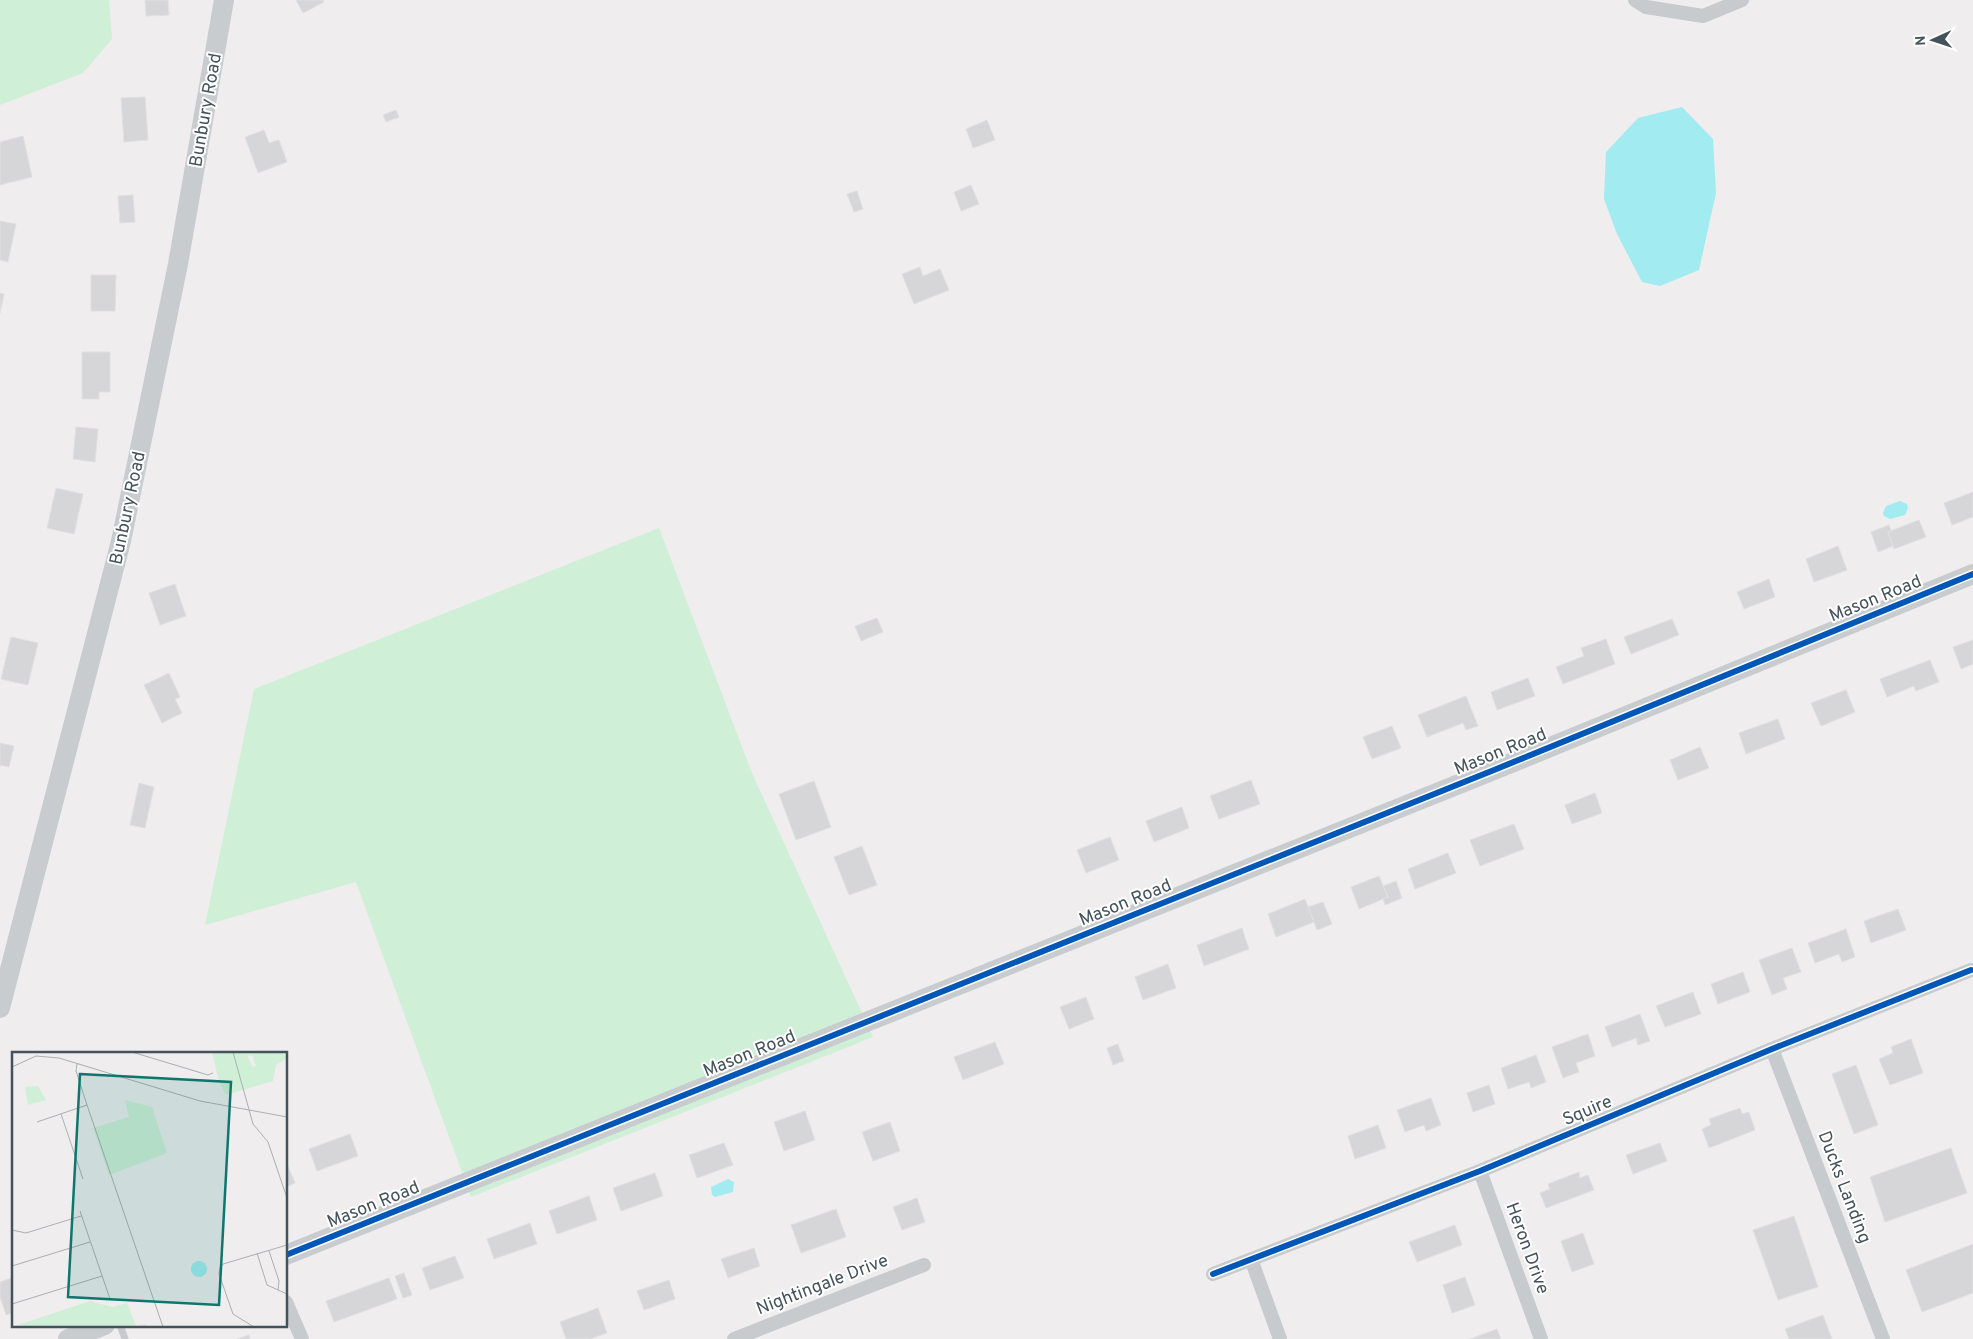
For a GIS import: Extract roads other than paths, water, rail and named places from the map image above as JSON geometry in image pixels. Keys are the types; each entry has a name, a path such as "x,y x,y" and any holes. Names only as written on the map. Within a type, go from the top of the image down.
{"street":[{"name":"Bunbury Road","path":"0,1008 121,541 178,264 224,0"},
{"path":"1635,0 1646,7 1703,16 1742,0"},
{"name":"Mason Road","path":"288,1254 1485,774 1973,574"},
{"name":"Squire","path":"1213,1274 1480,1171 1772,1049 1971,970"},
{"name":"Ducks Landing","path":"1772,1049 1883,1339"},
{"name":"Heron Drive","path":"1480,1171 1541,1339"},
{"path":"1251,1259 1280,1339"},
{"name":"Nightingale Drive","path":"734,1339 924,1265"},
{"path":"288,1307 302,1339"},
{"path":"68,1339 101,1326"}],"lane":[{"path":"120,1326 125,1339"}],"water":[{"path":"1682,107 1713,139 1716,193 1699,270 1660,286 1642,282 1617,234 1604,199 1606,152 1638,118"},
{"path":"1900,501 1907,504 1908,508 1905,515 1890,519 1884,516 1883,513 1886,506"},
{"path":"728,1179 734,1182 733,1192 715,1197 712,1195 711,1187"}]}
